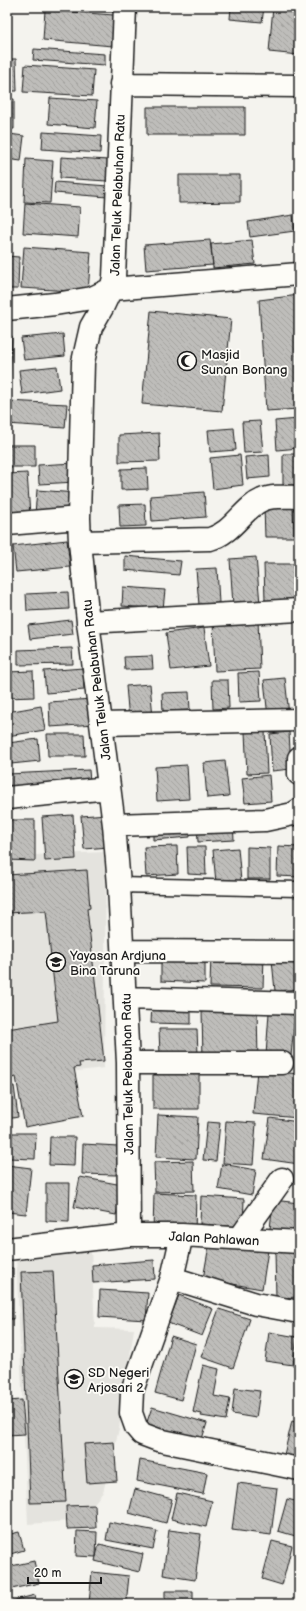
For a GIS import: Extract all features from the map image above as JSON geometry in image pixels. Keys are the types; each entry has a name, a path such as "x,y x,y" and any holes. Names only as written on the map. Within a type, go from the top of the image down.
{"street":[{"name":"Jalan Teluk Pelabuhan Ratu","path":"125,7 114,278 112,289 91,327 83,362 79,518 88,622 114,825 119,885 128,1063 129,1236"},
{"path":"121,84 299,86"},
{"path":"7,309 55,304 92,298 112,289 299,274"},
{"path":"80,542 210,539 219,536 230,528 255,504 262,500 299,497"},
{"path":"7,524 79,518"},
{"path":"88,622 299,610"},
{"path":"101,724 299,720"},
{"path":"299,758 299,786"},
{"path":"7,798 109,788"},
{"path":"114,825 265,820 293,814 299,810"},
{"path":"123,951 299,952"},
{"path":"125,998 299,1004"},
{"path":"128,1063 282,1063"},
{"path":"240,1238 282,1179"},
{"path":"182,1235 172,1278 132,1391 131,1413 136,1427 147,1436 158,1440 299,1469"},
{"name":"Jalan Pahlawan","path":"129,1236 182,1235 299,1242"},
{"path":"7,1249 129,1236"},
{"path":"172,1278 256,1304 299,1312"}],"lane":[{"path":"119,885 299,889"}],"shaded area":[{"name":"Yayasan Ardjuna Bina Taruna","path":"106,852 104,1068 7,1079 7,856"},
{"name":"SD Negeri Arjosari 2","path":"91,1249 95,1328 134,1329 119,1429 103,1492 81,1520 28,1524 16,1254"}],"building":[{"path":"7,7 10,7 11,52 7,52"},
{"path":"94,7 119,7 119,12 93,10"},
{"path":"231,7 264,7 262,22 230,19"},
{"path":"273,7 299,7 299,55 269,52"},
{"path":"45,10 114,15 113,46 43,40"},
{"path":"34,49 105,54 105,65 33,60"},
{"path":"7,59 16,59 17,91 7,91"},
{"path":"25,65 94,70 92,96 23,92"},
{"path":"50,98 97,101 95,128 48,124"},
{"path":"7,99 14,99 14,129 7,129"},
{"path":"147,107 245,107 245,135 147,135"},
{"path":"43,132 101,136 100,153 42,149"},
{"path":"9,134 24,136 21,161 7,159"},
{"path":"61,157 108,160 107,181 60,178"},
{"path":"26,159 53,161 50,203 24,202"},
{"path":"179,175 240,175 240,202 179,203"},
{"path":"55,182 108,186 108,197 54,193"},
{"path":"25,203 80,207 78,237 23,233"},
{"path":"293,215 295,231 250,237 248,222"},
{"path":"210,240 213,265 146,270 144,245"},
{"path":"252,240 255,264 213,268 211,244"},
{"path":"24,247 91,252 88,292 21,288"},
{"path":"7,256 19,257 18,289 7,289"},
{"path":"299,295 299,409 266,411 259,300"},
{"name":"Masjid Sunan Bonang","path":"151,311 231,319 222,411 142,404"},
{"path":"63,334 65,356 24,360 21,338"},
{"path":"7,335 12,336 9,392 7,392"},
{"path":"57,366 60,389 22,394 19,370"},
{"path":"7,401 67,404 65,428 7,424"},
{"path":"299,419 299,448 277,450 275,421"},
{"path":"260,421 263,452 244,453 242,422"},
{"path":"234,428 236,450 210,452 208,430"},
{"path":"159,433 160,461 119,462 119,435"},
{"path":"7,445 35,445 35,467 7,467"},
{"path":"283,454 299,454 299,485 283,485"},
{"path":"240,455 243,485 213,489 210,458"},
{"path":"269,455 270,477 247,479 245,457"},
{"path":"75,463 76,482 39,484 38,465"},
{"path":"147,468 148,489 121,490 121,469"},
{"path":"27,473 30,515 8,516 7,474"},
{"path":"37,490 76,493 75,517 35,514"},
{"path":"204,492 206,517 152,521 150,496"},
{"path":"145,504 146,526 120,527 119,505"},
{"path":"293,506 294,537 265,537 264,507"},
{"path":"67,540 70,567 16,572 13,546"},
{"path":"125,556 181,561 179,575 125,570"},
{"path":"256,557 260,604 233,606 230,559"},
{"path":"264,564 294,564 295,600 265,601"},
{"path":"217,568 219,603 199,605 196,569"},
{"path":"7,573 10,573 9,623 7,623"},
{"path":"123,587 165,590 163,609 122,606"},
{"path":"68,592 69,609 27,611 26,594"},
{"path":"71,620 73,634 30,639 28,625"},
{"path":"258,620 260,669 215,671 213,621"},
{"path":"204,628 209,666 171,670 166,633"},
{"path":"72,648 73,664 18,665 18,650"},
{"path":"152,656 153,669 125,670 124,657"},
{"path":"83,668 84,690 46,693 44,671"},
{"path":"33,671 34,697 7,698 7,672"},
{"path":"259,672 261,701 239,702 238,673"},
{"path":"285,678 289,715 268,717 264,680"},
{"path":"212,680 228,680 229,708 213,709"},
{"path":"150,684 153,717 129,720 126,686"},
{"path":"189,692 190,710 163,711 162,693"},
{"path":"92,699 95,724 50,727 49,702"},
{"path":"41,706 45,730 7,736 7,712"},
{"path":"265,731 267,773 247,774 245,732"},
{"path":"289,732 291,769 272,771 270,734"},
{"path":"47,734 84,734 85,756 48,756"},
{"path":"38,739 40,761 11,764 8,743"},
{"path":"225,761 229,796 207,798 204,763"},
{"path":"187,765 189,799 157,801 155,767"},
{"path":"89,770 90,782 9,787 8,774"},
{"path":"269,775 271,801 245,803 242,778"},
{"path":"107,814 109,847 84,849 81,816"},
{"path":"73,815 76,859 45,861 42,817"},
{"path":"7,820 35,820 35,861 7,860"},
{"path":"233,823 234,840 198,842 197,825"},
{"path":"189,826 190,837 153,840 153,829"},
{"path":"177,846 178,874 146,876 144,847"},
{"path":"278,846 299,847 299,877 277,876"},
{"path":"187,847 205,847 206,875 188,874"},
{"path":"247,847 270,848 270,879 247,879"},
{"path":"238,848 241,881 216,883 213,850"},
{"path":"87,870 90,908 87,909 104,1061 79,1063 80,1067 74,1068 83,1116 25,1127 16,1077 7,1079 7,1029 58,1021 46,911 7,913 7,875"},
{"path":"211,953 264,955 263,988 210,987"},
{"path":"161,956 205,958 205,983 161,981"},
{"path":"296,958 299,989 275,991 272,960"},
{"path":"152,1003 191,1004 191,1024 151,1023"},
{"path":"257,1008 258,1060 203,1061 202,1009"},
{"path":"269,1013 295,1015 291,1056 266,1055"},
{"path":"159,1029 197,1029 198,1054 160,1055"},
{"path":"153,1069 199,1070 199,1109 153,1109"},
{"path":"257,1070 299,1074 299,1118 253,1114"},
{"path":"14,1086 18,1117 7,1119 7,1087"},
{"path":"158,1115 198,1117 196,1159 156,1157"},
{"path":"270,1118 299,1122 299,1164 264,1159"},
{"path":"226,1121 256,1123 253,1165 223,1163"},
{"path":"207,1122 220,1123 216,1161 203,1160"},
{"path":"7,1133 36,1133 35,1159 7,1158"},
{"path":"50,1137 75,1137 74,1166 49,1165"},
{"path":"83,1144 118,1146 116,1175 82,1174"},
{"path":"193,1161 194,1191 155,1192 154,1162"},
{"path":"222,1164 256,1170 252,1195 218,1189"},
{"path":"7,1165 31,1168 26,1214 7,1212"},
{"path":"80,1177 122,1185 116,1215 74,1207"},
{"path":"46,1183 70,1183 69,1222 46,1221"},
{"path":"154,1193 196,1195 195,1233 153,1232"},
{"path":"201,1196 244,1199 243,1227 200,1224"},
{"path":"273,1200 299,1203 299,1232 270,1229"},
{"path":"210,1240 268,1250 262,1289 203,1279"},
{"path":"275,1251 299,1251 299,1297 276,1298"},
{"path":"154,1260 155,1279 93,1283 92,1265"},
{"path":"7,1268 13,1268 13,1319 7,1319"},
{"path":"53,1271 66,1502 30,1503 21,1272"},
{"path":"100,1290 148,1293 146,1320 99,1317"},
{"path":"179,1295 213,1309 202,1336 168,1323"},
{"path":"219,1309 250,1319 233,1368 201,1357"},
{"path":"269,1332 297,1337 293,1365 265,1361"},
{"path":"171,1336 196,1344 181,1400 155,1393"},
{"path":"203,1365 219,1369 214,1396 230,1399 226,1420 201,1416 202,1414 193,1412"},
{"path":"235,1388 260,1391 256,1418 232,1414"},
{"path":"22,1400 25,1434 7,1435 7,1401"},
{"path":"152,1407 207,1423 201,1442 146,1425"},
{"path":"292,1421 299,1423 299,1451 296,1462 283,1459"},
{"path":"114,1442 117,1481 87,1483 84,1444"},
{"path":"140,1460 207,1473 203,1494 137,1481"},
{"path":"238,1483 277,1488 271,1535 232,1530"},
{"path":"135,1489 172,1499 166,1523 129,1513"},
{"path":"177,1493 212,1501 206,1527 171,1519"},
{"path":"287,1499 299,1502 299,1537 278,1531"},
{"path":"95,1505 96,1528 67,1529 66,1506"},
{"path":"109,1522 157,1531 153,1549 106,1540"},
{"path":"169,1530 201,1534 195,1580 163,1575"},
{"path":"77,1531 97,1532 96,1557 76,1556"},
{"path":"19,1532 24,1550 7,1555 7,1535"},
{"path":"272,1541 292,1546 282,1585 262,1579"},
{"path":"99,1544 143,1554 139,1572 95,1561"},
{"path":"34,1561 39,1583 7,1590 7,1567"},
{"path":"92,1572 129,1576 126,1604 89,1603"},
{"path":"165,1591 193,1591 193,1604 165,1604"},
{"path":"35,1595 37,1604 7,1604 7,1602"}],"place":[{"name":"Masjid Sunan Bonang","path":"187,361"},
{"name":"Yayasan Ardjuna Bina Taruna","path":"56,962"},
{"name":"SD Negeri Arjosari 2","path":"74,1379"}]}
